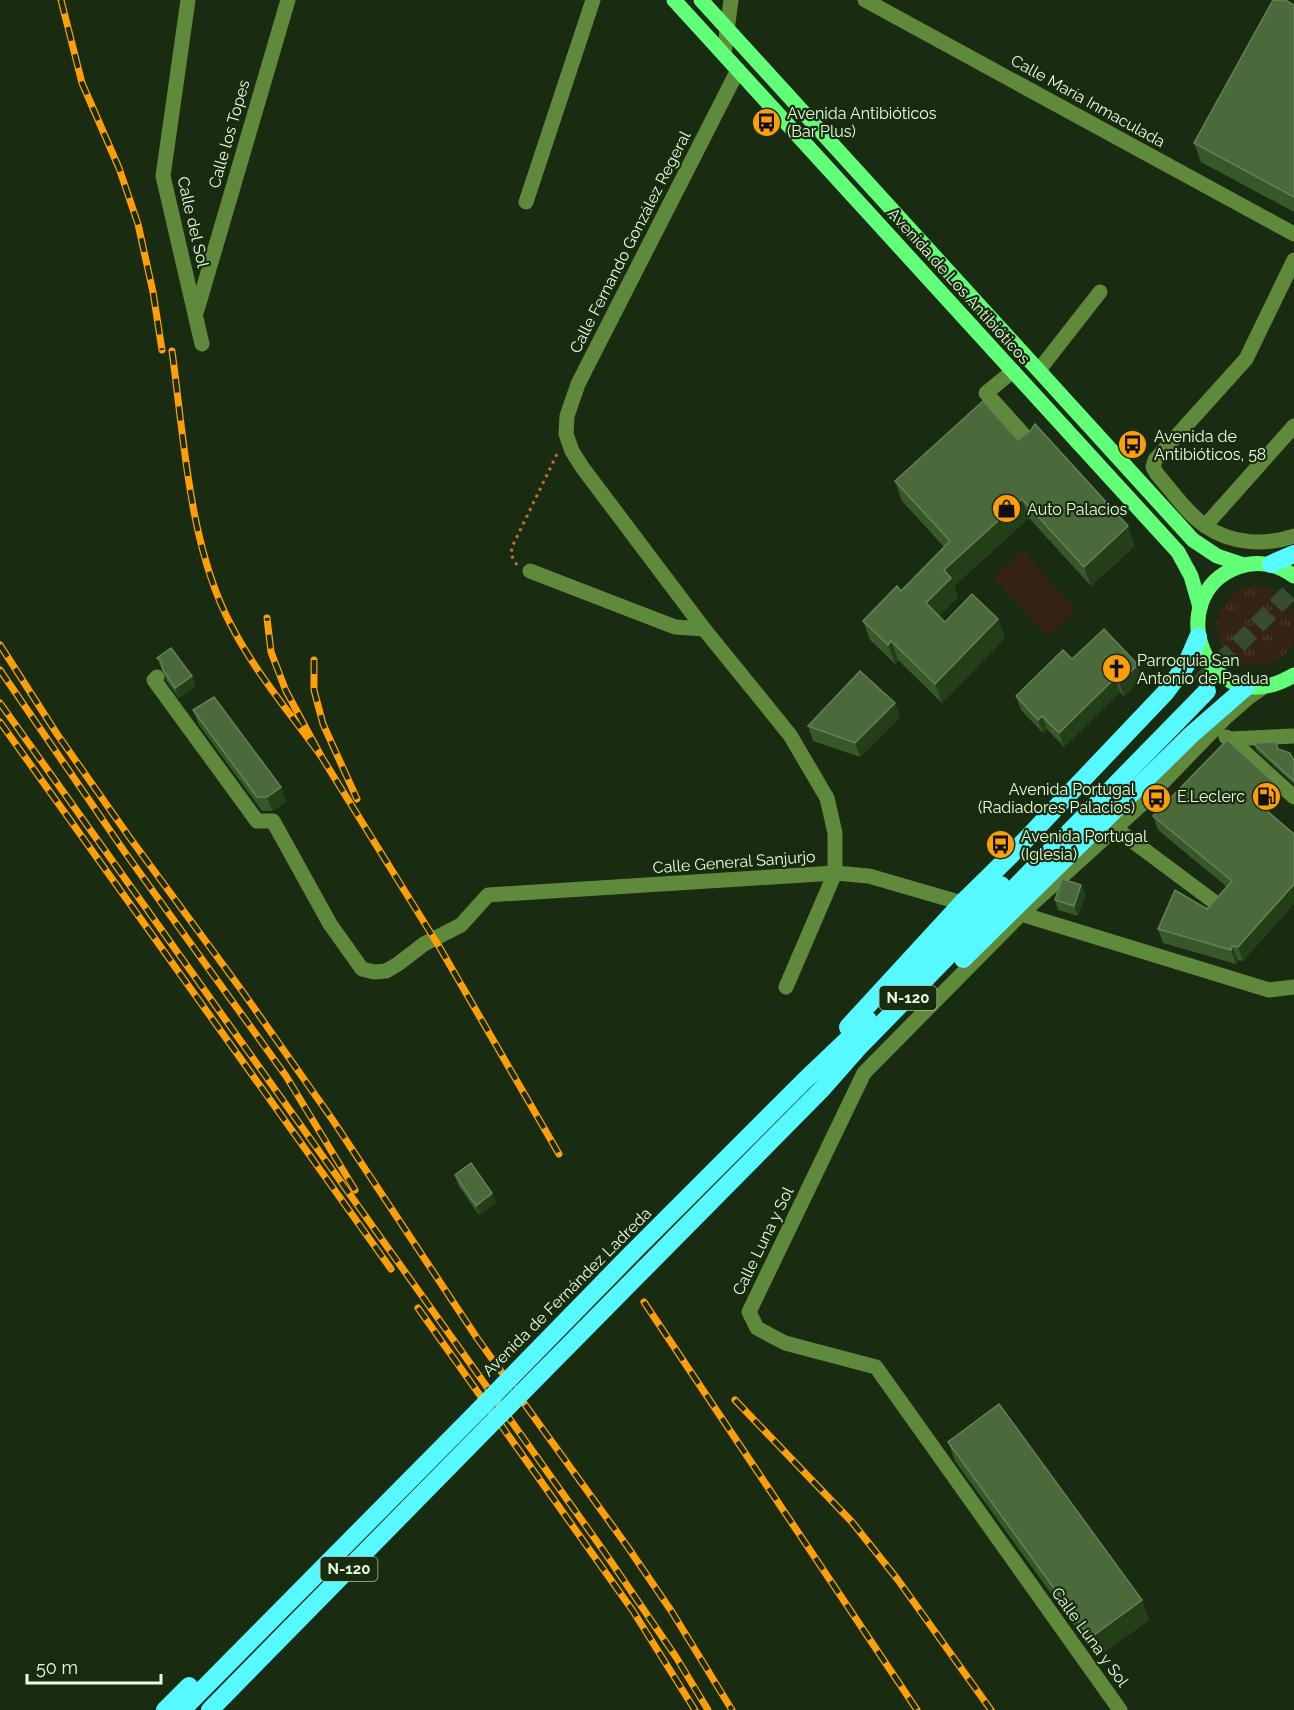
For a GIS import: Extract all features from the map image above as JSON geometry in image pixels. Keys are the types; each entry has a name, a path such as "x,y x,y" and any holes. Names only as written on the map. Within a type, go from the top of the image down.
{"highway":[{"path":"1271,564 1294,554"},
{"path":"804,1081 866,1007 962,903 1011,855 1164,693 1186,665 1198,637"},
{"name":"N-120","path":"210,1710 820,1090 990,905 1203,687"},
{"path":"820,1090 925,998 1207,719 1254,688"},
{"name":"Avenida de Fernández Ladreda","path":"182,1710 804,1081 990,905"},
{"path":"165,1710 255,1618 303,1587"}],"main road":[{"name":"Avenida de Los Antibióticos","path":"674,0 1178,552 1191,576 1200,607"},
{"name":"Avenida de Los Antibióticos","path":"701,0 1193,540 1217,556 1244,565"},
{"path":"1294,576 1271,564 1244,565 1229,570 1206,592 1200,607 1197,625 1198,637 1203,650 1218,672 1235,684 1254,688 1287,687 1294,675"}],"street":[{"name":"Calle del Sol","path":"188,0 163,176 202,344"},
{"name":"Calle los Topes","path":"196,313 288,0"},
{"path":"526,202 593,0"},
{"path":"724,54 731,0"},
{"name":"Calle María Inmaculada","path":"865,0 1294,234"},
{"name":"Calle Fernando González Regeral","path":"566,434 567,416 578,384 738,70"},
{"path":"1294,260 1246,359 1155,460 1153,467 1156,474 1205,526 1233,539 1251,542 1269,542 1294,536"},
{"path":"1038,370 1100,292"},
{"path":"1013,371 986,393 1031,443"},
{"path":"1205,526 1294,426"},
{"path":"566,434 572,451 596,487 704,629 790,735 828,798 835,833 835,873 786,987"},
{"path":"530,571 675,627 704,629"},
{"name":"Calle General Sanjurjo","path":"157,677 154,680 257,821 273,821 330,924 362,969 374,972 386,971 398,964 424,944 461,925 488,895 835,873 869,876 962,903"},
{"path":"1021,914 1142,804 1248,697 1254,688"},
{"path":"1216,729 1294,797"},
{"path":"1230,739 1294,736"},
{"path":"1115,828 1217,904"},
{"path":"1061,862 1093,848"},
{"path":"1021,914 1269,990 1294,987"},
{"name":"Calle Luna y Sol","path":"1021,914 864,1073 749,1312 757,1328 785,1343 876,1367 1120,1710"}],"path":[{"path":"530,571 515,563 511,555 512,547 566,434"}],"green space":[{"path":"1023,550 1076,611 1047,637 993,577"},
{"path":"1249,586 1265,586 1286,597 1297,618 1297,634 1286,655 1265,666 1249,666 1235,660 1223,648 1217,634 1217,618 1223,604 1235,592"}],"building":[{"path":"1273,0 1285,0 1294,5 1294,197 1194,143"},
{"path":"983,401 1018,440 1035,424 1128,526 1084,567 1022,499 944,570 951,578 926,603 945,622 972,594 998,619 935,684 891,641 888,645 863,621 897,586 901,591 950,541 895,481"},
{"path":"1104,629 1138,665 1119,682 1115,678 1059,733 1042,716 1038,720 1016,696 1063,650 1072,659"},
{"path":"171,648 192,676 175,688 163,670 161,661 157,658"},
{"path":"860,671 895,703 855,743 808,726"},
{"path":"214,697 281,787 267,797 257,797 193,710"},
{"path":"1227,740 1276,784 1259,804 1294,834 1294,884 1238,947 1232,946 1231,950 1158,929 1175,890 1207,909 1232,881 1153,816"},
{"path":"1276,742 1278,749 1290,753 1294,761 1294,781 1255,745 1255,743"},
{"path":"1062,879 1081,885 1074,906 1055,900"},
{"path":"471,1163 492,1193 476,1206 455,1175"},
{"path":"999,1404 1142,1600 1090,1638 948,1442"}],"tunnel":[{"path":"1200,683 1294,588"}],"railway":[{"path":"61,0 82,83 119,168 138,224 153,292 162,350"},
{"path":"172,351 190,491 197,527 217,594 240,642 273,692 321,756 286,691 271,652 267,618"},
{"path":"0,645 57,734 332,1119 477,1338 627,1546 672,1612 732,1710"},
{"path":"314,660 314,690 323,724 357,799"},
{"path":"0,670 124,851 286,1076 355,1190"},
{"path":"0,703 603,1550 676,1657 708,1710"},
{"path":"0,722 391,1269"},
{"path":"321,756 440,948 559,1154"},
{"path":"644,1302 917,1710"},
{"path":"418,1308 633,1611 695,1710"},
{"path":"735,1400 852,1522 898,1580 991,1710"}],"place":[{"name":"Avenida Antibióticos (Bar Plus)","path":"766,122"},
{"name":"Avenida de Antibióticos, 58","path":"1133,445"},
{"name":"Auto Palacios","path":"1006,509"},
{"name":"Parroquia San Antonio de Padua","path":"1116,669"},
{"name":"E.Leclerc","path":"1266,796"},
{"name":"Avenida Portugal (Radiadores Palacios)","path":"1156,798"},
{"name":"Avenida Portugal (Iglesia)","path":"1000,845"}]}
